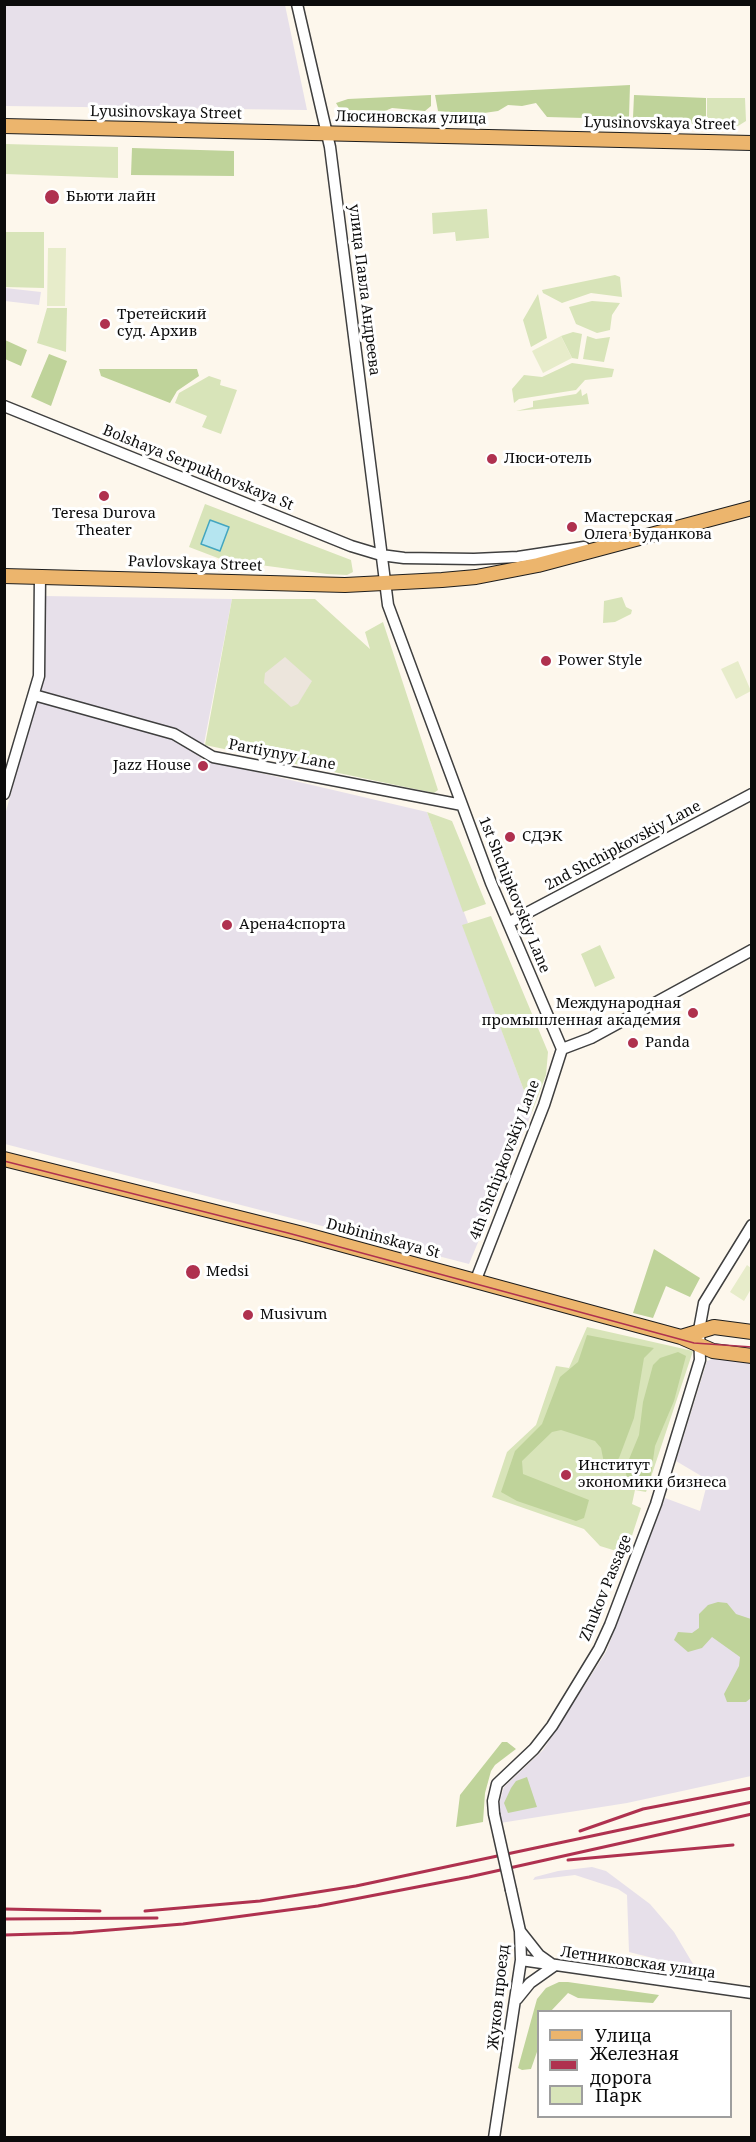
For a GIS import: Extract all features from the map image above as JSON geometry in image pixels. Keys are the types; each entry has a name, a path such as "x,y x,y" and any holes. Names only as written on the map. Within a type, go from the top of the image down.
{"main road":[{"name":"Lyusinovskaya Street","path":"4,126 752,143"},
{"name":"Pavlovskaya Street","path":"4,576 341,585 476,577 538,565 752,508"},
{"name":"Dubininskaya St","path":"4,1159 303,1234 681,1336 702,1350 752,1356"},
{"path":"681,1336 699,1330 721,1327 752,1332"}],"street":[{"name":"улица Павла Андреева","path":"297,4 326,133 347,272 384,582"},
{"name":"Bolshaya Serpukhovskaya St","path":"4,406 344,543 381,555 438,560 507,557 639,538"},
{"path":"4,794 39,676 40,576"},
{"name":"1st Shchipkovskiy Lane","path":"384,582 388,605 462,805 508,922 562,1049"},
{"name":"Partiynyy Lane","path":"34,694 174,734 213,757 462,805"},
{"name":"2nd Shchipkovskiy Lane","path":"508,922 752,794"},
{"path":"562,1049 591,1038 752,950"},
{"name":"4th Shchipkovskiy Lane","path":"475,1282 544,1105 562,1049"},
{"path":"702,1350 699,1330 704,1303 752,1225"},
{"name":"Жуков проезд","path":"494,2138 517,2000 521,1960 520,1931 494,1814 493,1801 497,1784 534,1749 552,1726 599,1649 656,1504 702,1350"},
{"path":"517,2000 530,1983 554,1966 539,1954 520,1931"},
{"name":"Летниковская улица","path":"521,1960 752,1993"}],"shaded area":[{"path":"5,5 285,5 307,110 5,106"},
{"path":"5,288 41,292 39,305 5,301"},
{"path":"44,596 232,599 201,759 427,812 468,923 463,926 532,1112 469,1264 5,1144 5,815 42,678"},
{"path":"285,657 312,681 298,704 291,707 264,683 265,673"},
{"path":"718,1357 751,1363 751,1776 627,1803 500,1823 499,1804 504,1787 543,1750 606,1652 665,1498 700,1511 708,1480 676,1461 707,1361"},
{"path":"592,1867 606,1871 650,1904 674,1932 696,1969 629,1952 627,1895 618,1889 575,1875 533,1880 535,1877 558,1871"}],"green space":[{"path":"630,85 629,117 621,119 547,117 536,103 522,106 508,105 498,111 484,113 438,111 435,95"},
{"path":"431,95 431,106 425,111 392,108 385,111 349,110 339,108 336,103 348,99"},
{"path":"634,95 706,98 706,125 633,118"},
{"path":"707,98 745,98 746,121 738,126 707,125"},
{"path":"5,144 118,147 118,178 5,174"},
{"path":"132,148 234,151 234,176 131,175"},
{"path":"487,209 489,238 456,241 455,232 433,234 432,213"},
{"path":"5,232 44,232 44,288 5,287"},
{"path":"48,248 66,248 65,306 47,306"},
{"path":"615,275 620,277 622,297 591,293 562,303 543,293 542,290"},
{"path":"538,294 547,338 531,347 523,320"},
{"path":"592,301 620,303 612,315 610,330 597,333 576,324 569,307"},
{"path":"47,308 67,308 66,352 37,343"},
{"path":"573,332 582,334 578,359 572,358 561,336"},
{"path":"561,336 572,358 543,373 532,351"},
{"path":"587,336 596,339 610,337 604,362 583,359"},
{"path":"5,340 27,350 21,366 5,359"},
{"path":"49,354 67,361 51,406 31,397"},
{"path":"572,363 614,369 612,377 585,380 576,390 519,399 514,403 512,389 524,375 542,377"},
{"path":"99,369 197,369 199,376 177,391 170,403 101,376"},
{"path":"209,376 221,380 220,385 237,390 221,434 202,427 207,416 175,403 179,393"},
{"path":"581,389 582,396 587,393 589,404 516,411 533,407 533,401 576,394"},
{"path":"205,504 351,560 353,572 347,575 327,574 223,560 189,547"},
{"path":"622,597 626,607 632,610 631,614 615,622 603,623 604,601"},
{"path":"232,599 315,599 370,649 365,632 383,622 438,790 434,793 205,745"},
{"path":"738,661 751,691 736,699 721,669"},
{"path":"427,812 452,821 486,904 463,912"},
{"path":"491,916 548,1052 546,1075 532,1112 462,925"},
{"path":"600,945 615,978 595,987 581,954"},
{"path":"654,1249 700,1278 690,1297 666,1286 653,1318 633,1313"},
{"path":"747,1265 751,1268 751,1289 744,1301 730,1292"},
{"path":"587,1327 693,1351 646,1492 635,1490 632,1504 641,1508 626,1554 600,1546 584,1529 492,1497 507,1452 536,1425 556,1366 569,1368"},
{"path":"587,1335 654,1348 644,1358 634,1418 619,1458 613,1465 604,1463 601,1448 595,1441 561,1430 552,1432 522,1461 523,1474 589,1500 584,1518 576,1521 517,1501 501,1492 515,1451 542,1424 560,1377 578,1362"},
{"path":"678,1352 686,1356 674,1401 655,1446 650,1481 641,1486 632,1485 628,1483 625,1469 639,1435 643,1402 653,1365 660,1358"},
{"path":"718,1602 727,1603 736,1614 751,1619 751,1698 746,1702 727,1702 724,1694 739,1666 740,1657 712,1637 702,1648 688,1652 674,1640 678,1632 692,1633 699,1628 699,1614 708,1605"},
{"path":"502,1742 507,1742 516,1749 495,1765 491,1771 485,1793 483,1822 456,1827 460,1795"},
{"path":"527,1777 537,1807 508,1813 504,1803 511,1788 516,1781"},
{"path":"559,1982 568,1982 659,1995 653,2003 578,1998 568,1993 552,2010 537,2010 537,2052 531,2069 522,2070 518,2068 537,1999 546,1988"}],"water":[{"path":"210,520 229,527 220,551 201,544"}],"tram line":[{"path":"4,1161 288,1233 694,1343 752,1347"}],"railway":[{"path":"580,1831 643,1809 752,1788"},
{"path":"145,1911 260,1901 356,1886 752,1802"},
{"path":"4,1935 73,1933 183,1924 318,1906 469,1877 752,1814"},
{"path":"568,1860 733,1845"},
{"path":"4,1909 100,1911"},
{"path":"4,1919 157,1918"}],"place":[{"name":"Бьюти лайн","path":"52,197"},
{"name":"Третейский суд. Архив","path":"105,324"},
{"name":"Люси-отель","path":"492,459"},
{"name":"Teresa Durova Theater","path":"104,496"},
{"name":"Мастерская Олега Буданкова","path":"572,527"},
{"name":"Power Style","path":"546,661"},
{"name":"Jazz House","path":"203,766"},
{"name":"СДЭК","path":"510,837"},
{"name":"Арена4спорта","path":"227,925"},
{"name":"Международная промышленная академия","path":"693,1013"},
{"name":"Panda","path":"633,1043"},
{"name":"Medsi","path":"193,1272"},
{"name":"Musivum","path":"248,1315"},
{"name":"Институт экономики бизнеса","path":"566,1475"}]}
